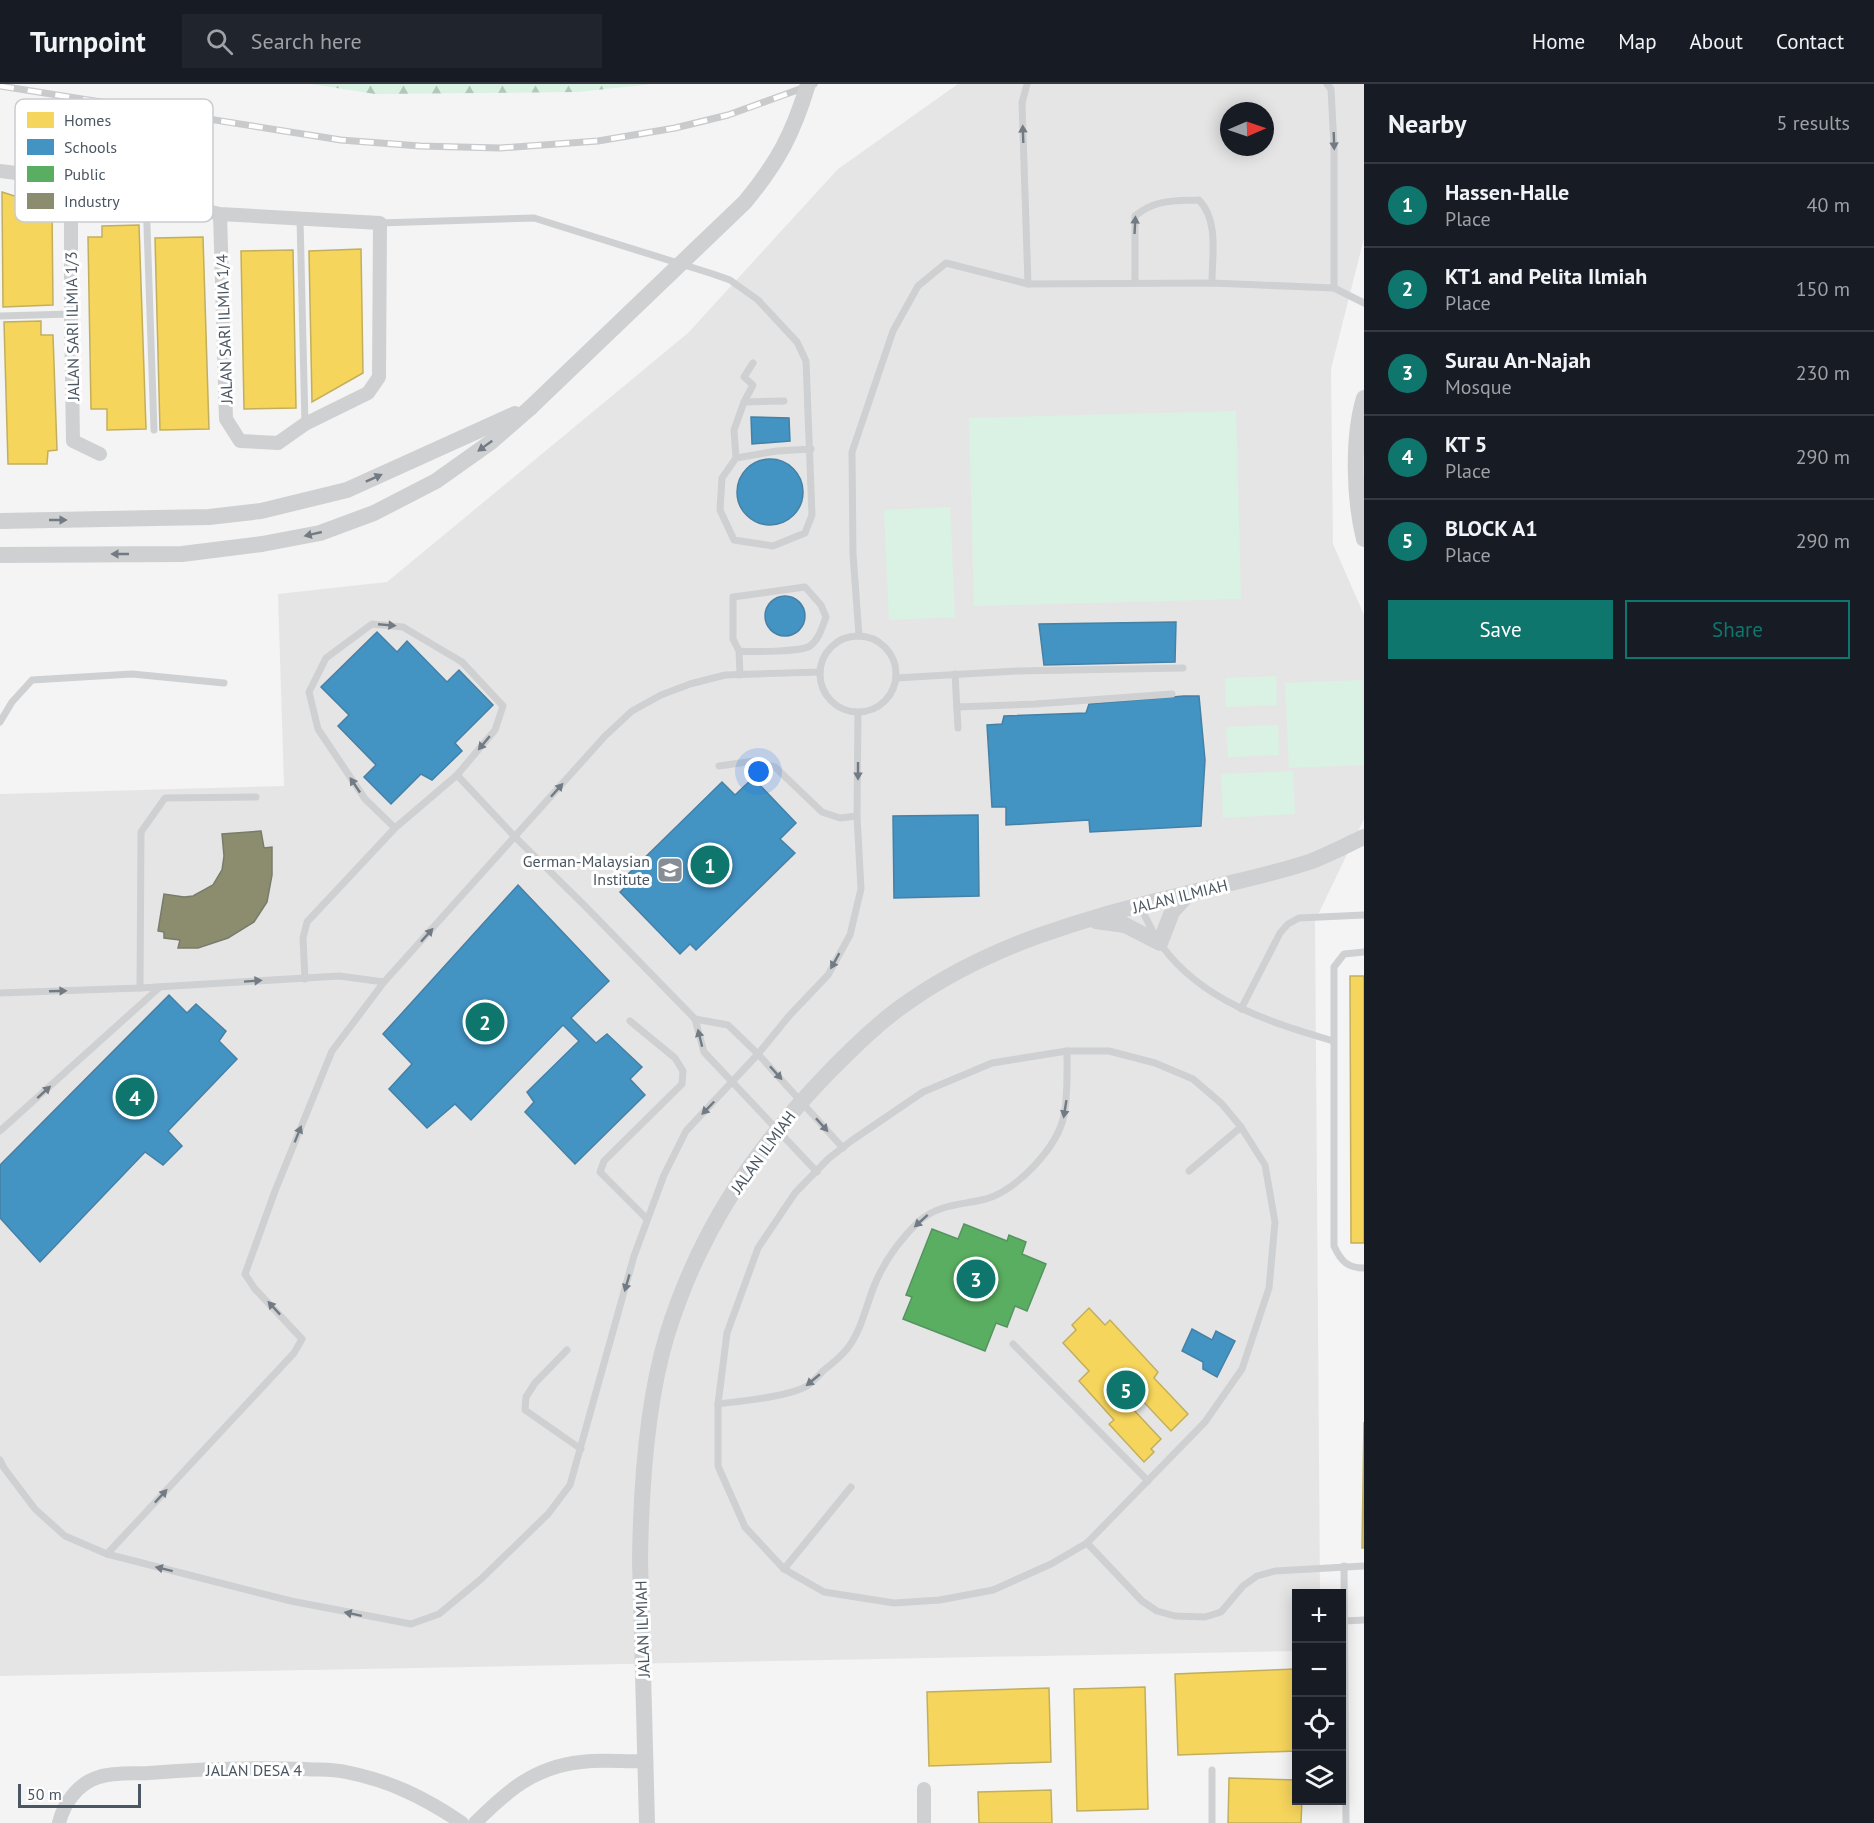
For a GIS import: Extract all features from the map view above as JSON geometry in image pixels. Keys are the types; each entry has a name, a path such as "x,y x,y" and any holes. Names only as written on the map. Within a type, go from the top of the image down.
{"street":[{"path":"0,555 182,554 262,544 320,533 374,513 436,481 491,442 530,408 745,202 770,172 782,152 792,131 808,84"},
{"path":"0,171 15,173"},
{"path":"213,212 380,223 379,377 368,393 305,424"},
{"name":"JALAN SARI ILMIA 1/4","path":"220,214 226,419 240,441 278,443 305,424"},
{"name":"JALAN SARI ILMIA 1/3","path":"71,222 73,441 100,454"},
{"path":"1362,404 1356,429 1356,452 1358,500 1364,539"},
{"path":"0,521 209,517 261,511 347,490 530,408"},
{"path":"0,561 26,554"},
{"name":"JALAN ILMIAH","path":"647,1823 640,1560 643,1478 656,1385 667,1335 692,1268 727,1201 749,1166 801,1101 868,1033 911,1000 980,960 1036,937 1088,920 1310,861 1364,837"},
{"path":"1088,920 1125,925 1160,943 1172,912 1189,892"},
{"path":"476,1823 505,1795 534,1774 581,1762 646,1761"},
{"name":"JALAN DESA 4","path":"58,1823 61,1812 71,1797 84,1784 99,1777 178,1771 276,1768 344,1771 394,1785 427,1800 462,1823"},
{"path":"924,1790 924,1823"}],"lane":[{"path":"1027,84 1022,103 1028,284"},
{"path":"1327,84 1331,89 1334,146 1334,288"},
{"path":"1135,283 1135,216 1146,207 1161,202 1199,200 1207,209 1212,224 1212,283"},
{"path":"380,223 534,218 730,280 758,300 797,342 806,361 812,515 805,533 773,546 734,540 720,510 722,478 736,458 734,430 753,385 744,377 753,363"},
{"path":"300,219 305,424"},
{"path":"147,222 154,430"},
{"path":"859,636 853,548 852,452 893,331 918,286 946,263 1028,284 1212,283 1334,288 1364,303"},
{"path":"0,316 70,314"},
{"path":"744,402 784,401"},
{"path":"736,458 777,451 811,449"},
{"path":"739,651 759,652 807,648 818,638 826,618 821,605 805,587 733,597 734,639 739,651 740,675"},
{"path":"305,979 303,938 307,922 394,828 457,775 495,730 503,706 462,662 404,627 372,624 326,658 309,692 318,729 365,799 394,828"},
{"path":"859,636 876,641 890,654 895,665 896,678 892,691 884,703 872,710 858,713 846,711 826,696 821,685 820,672 822,661 837,642 859,636"},
{"path":"896,678 955,674 1184,668"},
{"path":"107,1554 294,1353 302,1339 255,1289 245,1274 275,1191 332,1051 384,982 605,736 633,711 661,694 725,675 820,672"},
{"path":"0,722 12,702 32,680 132,674 224,683"},
{"path":"955,674 958,728"},
{"path":"957,706 1056,703 1172,694"},
{"path":"0,1460 35,1509 65,1536 107,1554 291,1601 411,1624 439,1614 481,1579 548,1514 570,1485 634,1256 664,1175 686,1131 759,1054 789,1016 828,975 850,935 861,889 857,816 858,713"},
{"path":"719,765 754,761 775,767 822,812 840,818 857,816"},
{"path":"457,775 514,837 695,1019 704,1052 816,1172"},
{"path":"140,988 141,832 165,798 256,797"},
{"path":"1139,905 1160,943 1198,983 1241,1009 1269,1022 1333,1041"},
{"path":"1241,1009 1280,933 1288,924 1299,918 1364,915"},
{"path":"1364,952 1344,954 1334,967 1333,1041 1334,1246 1340,1259 1346,1265 1364,1268"},
{"path":"0,993 160,987 339,976 384,982"},
{"path":"0,1131 160,987"},
{"path":"695,1019 728,1026 759,1054 843,1148"},
{"path":"630,1021 675,1058 683,1071 682,1084 604,1161 600,1172 647,1219"},
{"path":"718,1404 768,1397 806,1386 848,1348 860,1326 880,1273 899,1245 918,1223 931,1212 945,1206 989,1198 1030,1172 1050,1147 1064,1118 1067,1093 1067,1051"},
{"path":"1067,1051 1109,1051 1155,1063 1193,1079 1222,1104 1241,1126 1265,1165 1275,1222 1269,1288 1242,1369 1205,1422 1148,1481 1087,1543 1051,1564 993,1590 940,1600 894,1603 824,1592 784,1569 745,1527 718,1466 718,1404 727,1334 758,1248 795,1193 816,1172 843,1148 923,1092 992,1063 1067,1051"},
{"path":"1189,1171 1241,1126"},
{"path":"1013,1344 1148,1481"},
{"path":"567,1350 535,1383 526,1397 525,1410 580,1449"},
{"path":"784,1569 850,1486"},
{"path":"1087,1543 1142,1601 1157,1611 1175,1617 1205,1617 1221,1612 1243,1586 1257,1576 1275,1570 1364,1566"},
{"path":"1344,1566 1344,1589"},
{"path":"1346,1621 1364,1620"},
{"path":"1345,1643 1346,1823"},
{"path":"1212,1770 1212,1823"}],"shaded area":[{"name":"German-Malaysian Institute","path":"958,84 1364,84 1364,238 1331,369 1333,544 1364,615 1364,819 1315,921 1320,1589 1292,1589 1292,1651 0,1676 0,794 284,786 278,594 387,582 688,333 838,169"}],"green space":[{"path":"311,84 652,84 578,92 375,94"},
{"path":"1236,411 1241,599 974,606 969,418"},
{"path":"950,507 955,617 889,620 884,510"},
{"path":"1276,676 1277,705 1226,707 1225,678"},
{"path":"1362,680 1364,765 1289,768 1285,683"},
{"path":"1278,725 1279,755 1228,757 1226,727"},
{"path":"1293,771 1295,814 1223,818 1221,774"}],"building: Homes":[{"path":"2,192 15,196 15,222 52,222 53,305 3,307"},
{"path":"139,225 146,429 107,430 107,409 91,409 88,237 102,237 102,226"},
{"path":"203,237 209,429 160,430 155,238"},
{"path":"361,249 363,373 312,402 309,251"},
{"path":"293,250 296,408 244,409 241,251"},
{"path":"41,321 41,335 53,335 57,450 48,451 47,464 8,464 4,322"},
{"path":"1350,976 1364,976 1364,1243 1351,1243"},
{"path":"1089,1308 1105,1325 1110,1320 1158,1372 1154,1378 1188,1414 1171,1431 1140,1398 1131,1407 1161,1439 1151,1449 1154,1452 1144,1462 1109,1424 1114,1420 1079,1381 1089,1371 1063,1343 1076,1330 1072,1325"},
{"path":"1364,1422 1364,1548 1362,1548"},
{"path":"1292,1669 1292,1751 1178,1755 1175,1674"},
{"path":"1145,1687 1148,1809 1077,1811 1074,1689"},
{"path":"1049,1688 1051,1762 929,1766 927,1692"},
{"path":"1229,1778 1292,1780 1292,1805 1302,1805 1301,1823 1228,1823"},
{"path":"1051,1790 1052,1823 979,1823 978,1792"}],"building: Schools":[{"path":"751,417 789,418 790,441 752,444"},
{"path":"770,459 783,461 793,469 801,479 803,492 801,505 793,515 783,523 770,525 757,523 747,515 739,505 737,492 739,479 747,469 757,461"},
{"path":"785,596 793,597 799,602 804,608 804,624 799,630 793,635 785,636 777,635 771,630 766,624 765,616 766,608 771,602 777,597"},
{"path":"1176,622 1175,662 1044,665 1039,624"},
{"path":"377,632 397,652 407,641 447,682 459,670 493,705 455,743 462,751 432,780 421,774 391,804 364,777 376,765 338,726 349,715 321,687"},
{"path":"1199,696 1205,760 1201,826 1090,832 1089,820 1006,825 1006,807 992,807 987,725 1002,724 1004,716 1086,713 1089,704"},
{"path":"753,778 796,823 780,839 795,853 696,950 690,944 680,954 620,892 631,882 626,876 722,782 735,795"},
{"path":"978,815 979,896 894,898 893,816"},
{"path":"518,885 609,981 571,1018 596,1043 607,1034 642,1067 630,1079 645,1095 575,1164 525,1112 534,1102 527,1092 579,1041 563,1025 471,1120 455,1104 427,1128 389,1089 412,1064 383,1034"},
{"path":"169,995 187,1013 196,1004 226,1031 219,1041 237,1059 168,1131 182,1146 163,1165 145,1152 40,1262 0,1218 0,1165"},
{"path":"1192,1329 1212,1340 1216,1331 1235,1341 1217,1377 1203,1369 1203,1362 1182,1351"}],"building: Public":[{"path":"964,1224 1007,1241 1009,1235 1026,1242 1022,1254 1046,1264 1027,1311 1015,1306 1007,1327 996,1323 985,1351 903,1319 912,1297 906,1295 932,1229 958,1239"}],"building: Industry":[{"path":"261,831 264,848 272,847 272,875 267,902 254,922 228,938 198,948 178,948 180,940 164,938 164,932 158,931 164,894 193,896 213,885 222,870 224,856 222,834"}],"railway":[{"path":"213,120 341,140 420,146 500,148 598,141 675,128 728,115 814,84"},
{"path":"0,86 82,99"}],"place":[{"name":"Hassen-Halle","path":"710,865"},
{"name":"German-Malaysian Institute","path":"670,870"},
{"name":"KT1 and Pelita Ilmiah","path":"485,1022"},
{"name":"KT 5","path":"135,1097"},
{"name":"Surau An-Najah","path":"976,1279"},
{"name":"BLOCK A1","path":"1126,1390"}]}
